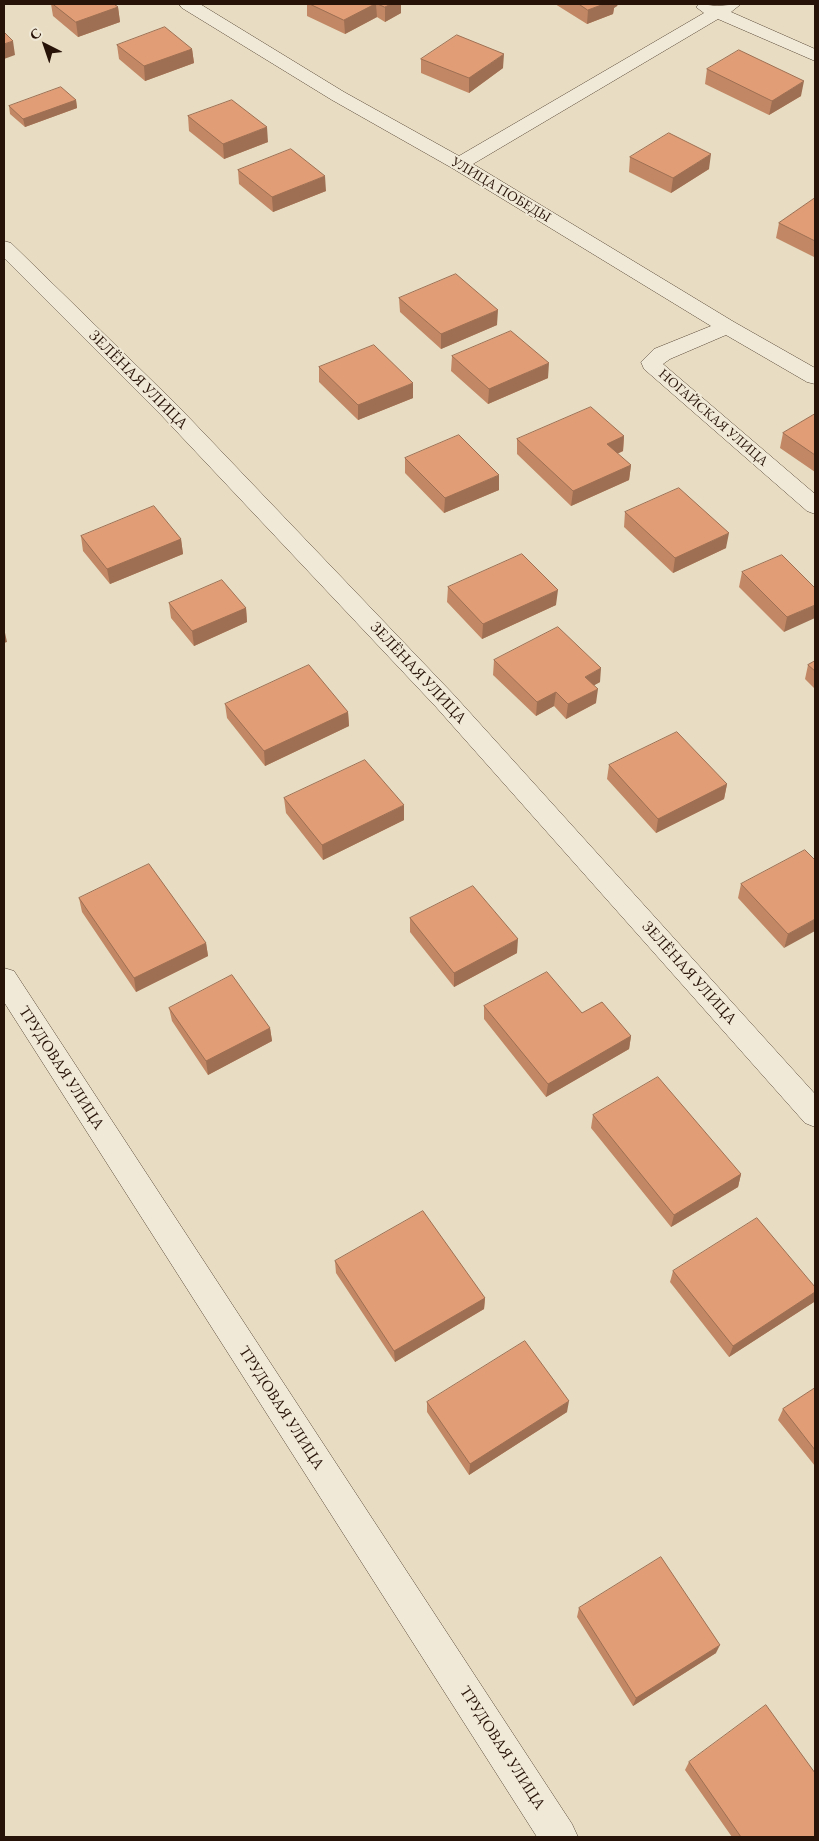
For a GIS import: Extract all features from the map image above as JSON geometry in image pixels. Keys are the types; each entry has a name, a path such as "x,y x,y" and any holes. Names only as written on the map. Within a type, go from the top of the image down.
{"street":[{"name":"УЛИЦА ПОБЕДЫ","path":"188,4 338,96 459,164 727,327 815,377"},
{"path":"700,4 715,13 815,56"},
{"path":"459,164 732,4"},
{"name":"ЗЕЛЁНАЯ УЛИЦА","path":"4,247 170,411 444,701 815,1114"},
{"name":"НОГАЙСКАЯ УЛИЦА","path":"727,327 662,354 652,362 655,369 815,506"},
{"name":"ТРУДОВАЯ УЛИЦА","path":"4,979 559,1837"}],"building":[{"path":"53,4 114,4 118,7 76,22"},
{"path":"310,4 375,4 344,20"},
{"path":"378,4 391,4 385,7"},
{"path":"579,4 604,4 588,10"},
{"path":"165,27 192,49 144,66 117,45"},
{"path":"4,32 13,41 4,44"},
{"path":"457,35 504,54 469,78 421,59"},
{"path":"739,50 804,81 772,101 707,69"},
{"path":"61,87 76,100 23,119 9,106"},
{"path":"232,100 267,127 223,144 188,116"},
{"path":"669,133 711,154 673,178 630,157"},
{"path":"291,149 325,176 272,197 238,170"},
{"path":"815,198 815,241 779,223"},
{"path":"456,274 498,310 441,334 399,298"},
{"path":"511,331 549,363 489,389 452,356"},
{"path":"374,345 413,383 358,405 319,367"},
{"path":"591,407 624,436 607,444 631,465 573,491 517,439"},
{"path":"815,414 815,455 783,433"},
{"path":"459,435 499,475 445,498 405,458"},
{"path":"679,488 729,533 675,558 625,512"},
{"path":"154,506 181,539 107,569 81,536"},
{"path":"522,554 558,590 483,624 448,587"},
{"path":"782,555 815,588 815,605 787,617 742,572"},
{"path":"222,580 246,608 192,631 169,603"},
{"path":"558,627 601,668 585,677 598,689 568,704 556,692 537,702 494,660"},
{"path":"815,661 815,671 808,665"},
{"path":"309,665 348,712 264,751 225,704"},
{"path":"677,732 727,784 658,819 609,765"},
{"path":"365,760 404,805 322,845 284,798"},
{"path":"805,850 815,860 815,919 788,934 741,884"},
{"path":"149,864 206,943 134,978 79,898"},
{"path":"473,886 518,939 454,973 410,918"},
{"path":"547,972 582,1013 602,1002 631,1036 548,1084 484,1006"},
{"path":"232,975 270,1028 206,1061 169,1008"},
{"path":"658,1077 741,1174 674,1215 593,1115"},
{"path":"423,1211 485,1298 394,1351 335,1261"},
{"path":"757,1218 815,1287 815,1292 733,1346 673,1271"},
{"path":"525,1341 569,1401 470,1464 427,1402"},
{"path":"815,1388 815,1450 783,1409"},
{"path":"661,1557 720,1645 636,1698 579,1608"},
{"path":"766,1705 815,1773 815,1837 741,1837 689,1762"}]}
